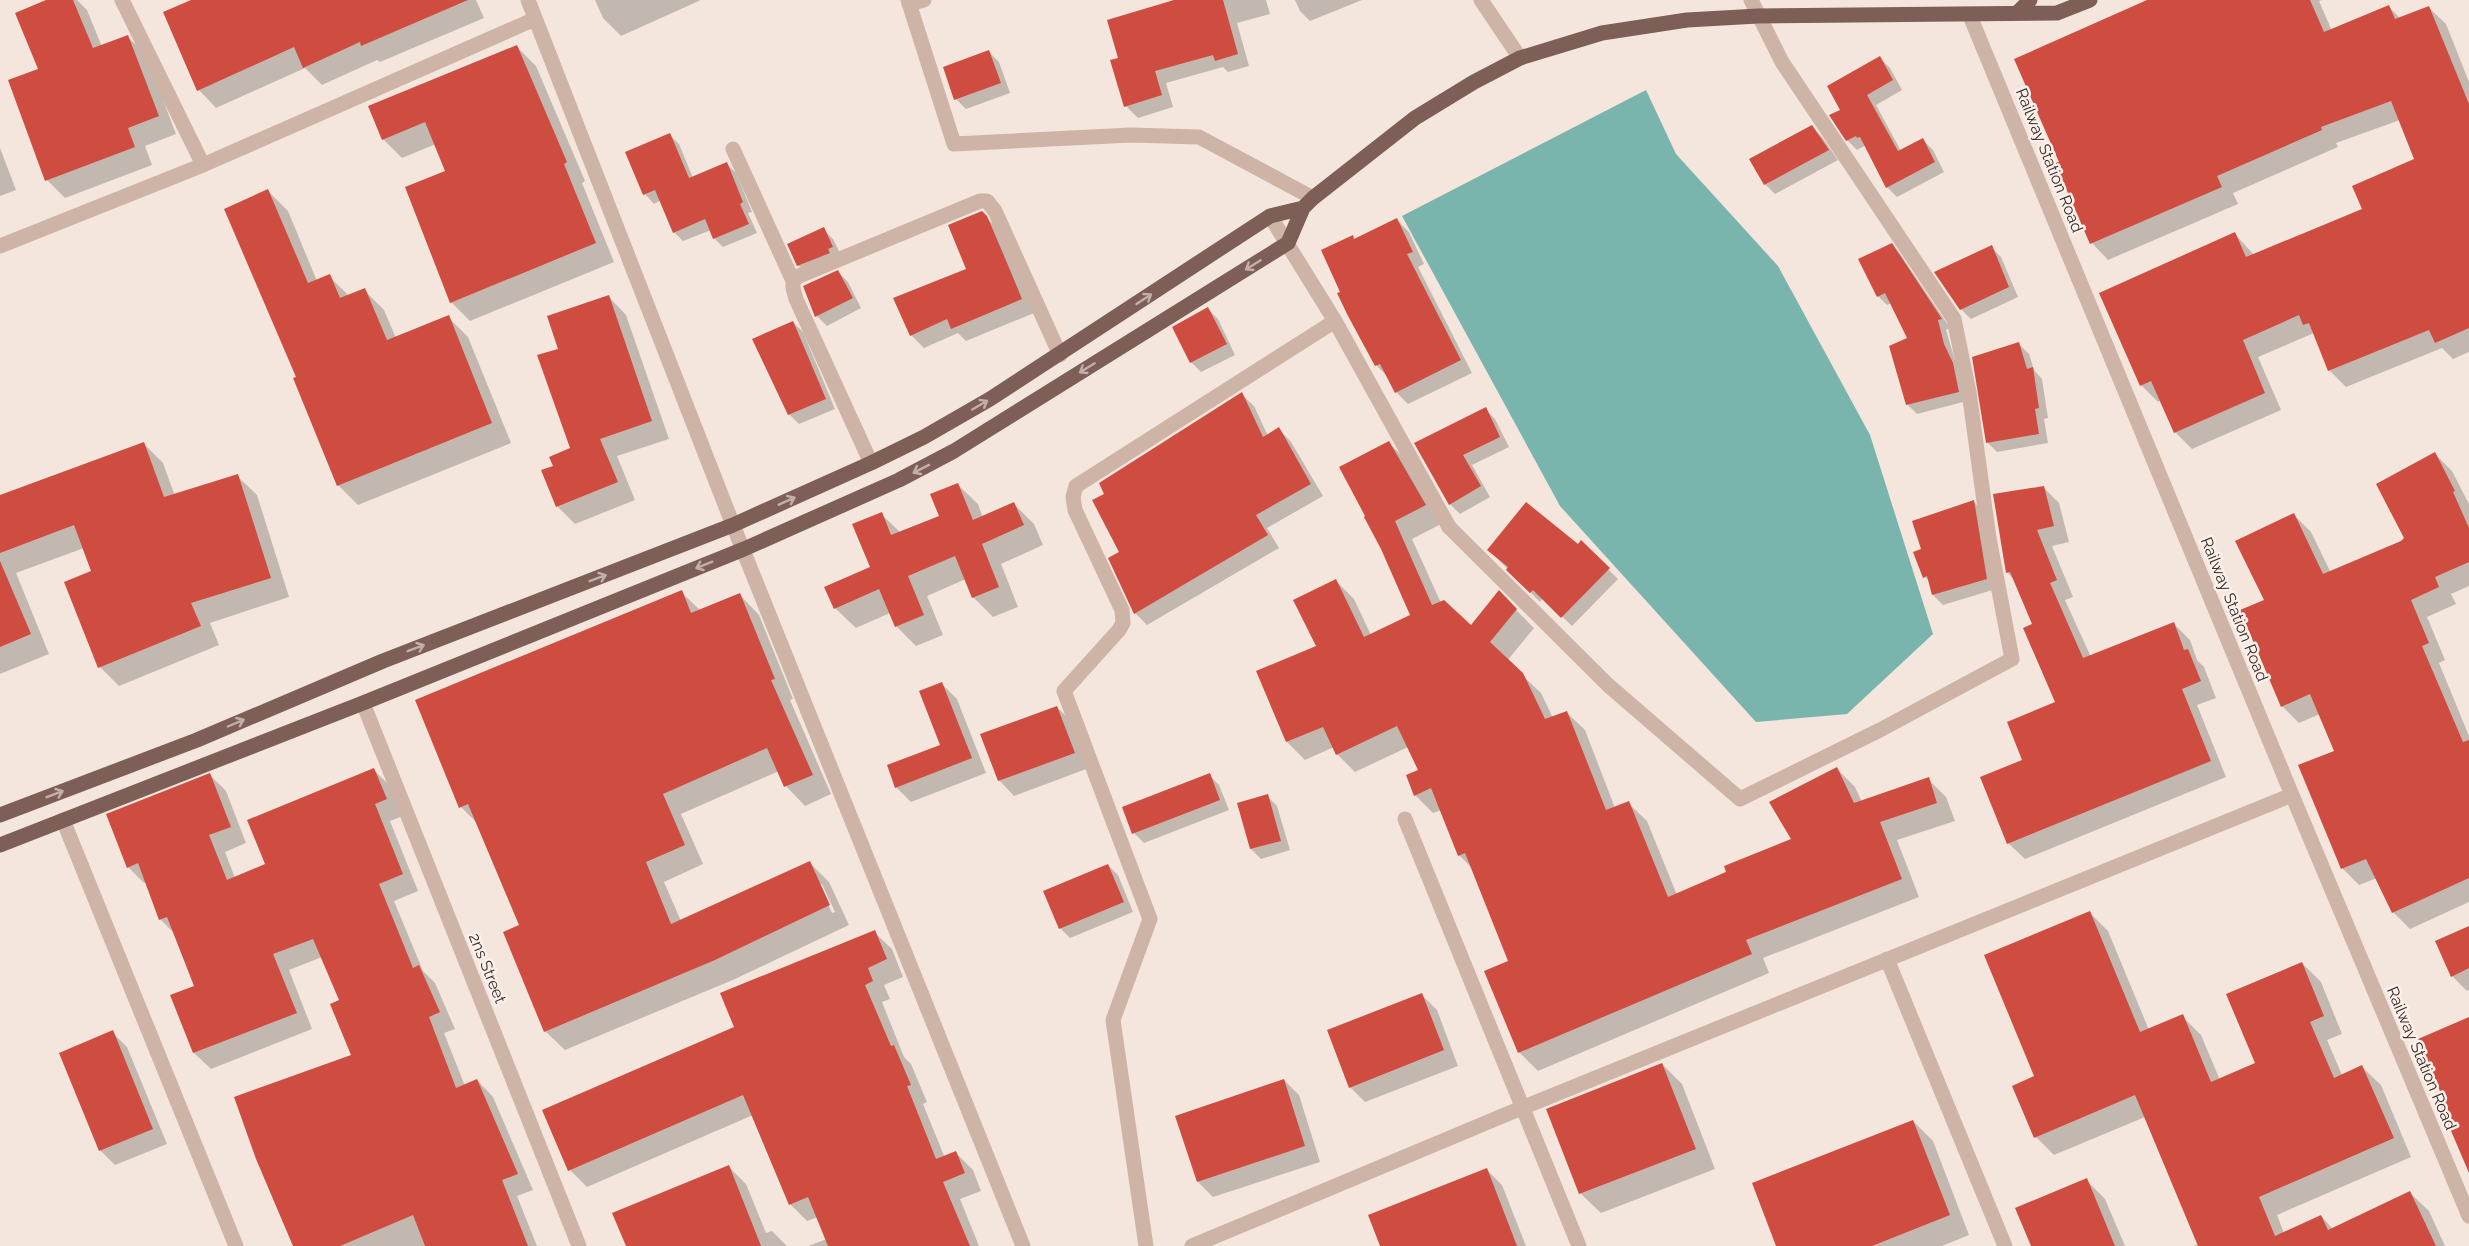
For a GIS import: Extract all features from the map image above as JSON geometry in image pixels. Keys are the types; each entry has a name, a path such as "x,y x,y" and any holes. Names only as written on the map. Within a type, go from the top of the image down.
{"main road":[{"path":"2017,13 2030,0"},
{"path":"0,815 197,740 383,661 734,525 924,437 1060,355 1270,216 1308,203 1415,118 1520,58 1602,33 1687,20 1758,16 1970,16 2057,13 2090,0"},
{"path":"0,845 363,703 744,549 899,480 954,451 1288,243 1308,203"}],"street":[{"path":"122,0 203,165"},
{"path":"528,0 734,525 1023,1246"},
{"path":"1481,0 1520,58"},
{"path":"1270,216 1335,321 1449,527 1608,685 1740,799 1880,730 2012,659 1989,538 1969,392 1954,319 1782,62 1751,0"},
{"path":"914,2 954,144 1131,135 1199,137 1308,203"},
{"name":"Railway Station Road","path":"1970,16 2469,1216"},
{"path":"0,246 203,165 535,20"},
{"path":"733,149 793,281 796,299 871,463"},
{"path":"793,281 799,276 980,201 987,201 995,211 1060,355"},
{"path":"1146,1246 1113,1020 1150,919 1064,691 1119,630 1123,622 1122,610 1075,510 1073,497 1076,486 1335,321"},
{"name":"2ns Street","path":"363,703 579,1246"},
{"path":"1192,1246 1524,1107 2292,795"},
{"path":"1405,819 1579,1246"},
{"path":"63,820 236,1246"},
{"path":"1887,959 2005,1246"}],"water":[{"path":"1646,90 1676,154 1778,266 1870,435 1933,634 1847,714 1756,722 1560,506 1402,216"}],"building":[{"path":"46,0 73,0 93,48 128,35 159,116 128,128 135,147 45,181 8,80 38,69 15,13"},
{"path":"191,0 468,0 361,46 360,42 303,68 294,47 197,91 163,12"},
{"path":"1174,0 1223,0 1238,54 1215,61 1213,55 1155,71 1162,95 1124,107 1110,60 1118,58 1107,20"},
{"path":"2147,0 2310,0 2324,32 2389,5 2395,19 2429,6 2469,104 2469,328 2435,343 2429,330 2328,371 2309,323 2303,325 2299,315 2243,340 2265,393 2174,433 2151,381 2140,386 2099,293 2235,232 2246,257 2362,209 2352,186 2414,159 2391,101 2321,127 2322,130 2217,176 2222,187 2090,244 2055,163 2059,162 2014,59"},
{"path":"517,45 567,162 564,164 596,243 450,303 405,187 445,171 425,122 382,140 368,106"},
{"path":"989,50 1001,83 954,100 943,67"},
{"path":"1880,56 1893,80 1867,95 1898,151 1923,138 1935,162 1886,188 1860,137 1856,136 1846,141 1829,115 1840,110 1827,86"},
{"path":"1812,125 1829,150 1764,185 1749,159"},
{"path":"670,133 689,178 727,162 749,224 713,239 705,219 673,233 655,190 643,195 625,152"},
{"path":"268,189 308,283 330,274 340,298 365,288 387,340 449,315 492,423 337,486 293,378 296,377 224,209"},
{"path":"982,211 987,216 1022,299 951,329 947,319 910,336 893,298 966,269 948,225"},
{"path":"1397,218 1413,252 1407,254 1461,360 1395,393 1380,364 1375,366 1347,314 1321,250 1353,235 1354,239"},
{"path":"824,227 833,247 828,249 830,253 797,266 787,244"},
{"path":"1892,243 1942,319 1938,320 1944,344 1953,363 1959,392 1906,405 1889,346 1907,338 1885,293 1877,297 1858,259"},
{"path":"1992,245 2009,287 1960,310 1934,272"},
{"path":"838,270 853,298 815,317 803,286"},
{"path":"609,295 652,421 600,439 618,482 556,507 541,470 553,466 549,457 570,448 537,355 558,349 547,316"},
{"path":"1208,307 1227,344 1190,363 1172,327"},
{"path":"793,321 826,399 788,415 752,339"},
{"path":"2019,342 2027,369 2033,367 2039,408 2035,409 2039,434 1986,443 1972,357"},
{"path":"1242,392 1263,437 1279,427 1311,484 1256,515 1268,535 1134,614 1108,558 1119,552 1092,500 1104,494 1099,483"},
{"path":"1486,407 1500,437 1463,455 1481,486 1449,505 1414,443"},
{"path":"1389,441 1426,505 1395,521 1432,605 1444,600 1471,625 1499,590 1517,609 1490,642 1523,673 1545,719 1567,711 1606,810 1629,801 1668,897 1726,872 1724,866 1791,839 1769,802 1837,767 1854,803 1929,777 1937,803 1880,822 1902,879 1746,940 1752,954 1518,1053 1484,971 1508,961 1465,853 1458,856 1431,788 1414,796 1406,775 1418,770 1397,726 1336,755 1323,727 1286,742 1256,671 1316,646 1293,600 1336,579 1364,637 1410,615 1381,549 1339,467"},
{"path":"144,442 164,497 238,474 271,578 191,603 201,626 98,668 64,582 91,571 74,525 0,553 0,495"},
{"path":"2435,452 2455,491 2453,492 2469,528 2469,562 2435,577 2439,587 2411,600 2429,643 2422,646 2463,742 2469,740 2469,878 2392,913 2366,859 2341,869 2298,765 2334,751 2310,694 2281,707 2240,610 2264,600 2235,541 2294,513 2323,574 2401,541 2404,538 2376,484"},
{"path":"958,483 973,520 1014,502 1024,525 982,544 999,587 972,598 955,556 908,576 924,615 895,627 879,589 834,609 824,587 870,567 852,524 882,512 891,535 939,516 930,494"},
{"path":"2044,486 2054,526 2037,530 2057,580 2050,583 2083,658 2174,622 2184,650 2188,649 2201,681 2182,689 2211,761 2007,844 1980,777 2022,760 2007,722 2055,702 2023,628 2032,624 2010,572 2006,573 1993,494"},
{"path":"1974,500 1987,579 1932,595 1927,576 1923,578 1913,552 1921,549 1912,521"},
{"path":"1526,502 1578,544 1581,540 1610,568 1561,618 1533,590 1530,593 1506,570 1508,567 1487,550"},
{"path":"0,561 31,634 0,647"},
{"path":"682,590 691,613 740,593 775,679 771,680 813,775 784,787 767,748 663,794 685,845 646,862 671,924 810,861 830,905 715,960 544,1032 503,932 519,925 468,804 459,808 415,700"},
{"path":"942,682 972,758 895,788 887,765 940,745 919,691"},
{"path":"1057,706 1075,753 998,781 980,734"},
{"path":"374,768 387,799 375,804 403,874 379,884 413,968 419,965 440,1012 429,1017 456,1088 477,1079 518,1174 502,1180 528,1246 425,1246 413,1215 340,1246 293,1246 256,1159 234,1097 351,1055 330,1004 339,1000 313,939 273,954 297,1013 193,1053 170,995 194,986 167,917 159,920 138,863 127,868 106,814 210,773 231,827 209,835 227,880 265,864 247,820"},
{"path":"1210,773 1220,800 1132,834 1122,807"},
{"path":"1268,794 1281,841 1250,849 1237,803"},
{"path":"1108,864 1124,902 1059,929 1043,891"},
{"path":"2090,911 2140,1032 2183,1014 2211,1082 2255,1063 2226,994 2302,962 2324,1016 2310,1022 2334,1078 2362,1065 2394,1138 2259,1197 2275,1236 2321,1215 2328,1230 2410,1191 2436,1246 2198,1246 2135,1095 2034,1138 2012,1086 2034,1076 1984,955"},
{"path":"2469,926 2469,968 2451,977 2435,941"},
{"path":"875,930 887,959 868,968 873,981 865,985 891,1046 894,1045 911,1085 907,1086 936,1159 956,1151 965,1173 943,1182 970,1246 828,1246 808,1197 789,1205 743,1095 568,1171 542,1110 734,1027 720,993"},
{"path":"1422,993 1444,1050 1349,1088 1327,1030"},
{"path":"2469,1017 2469,1173 2440,1105 2445,1103 2418,1039"},
{"path":"113,1030 153,1129 99,1151 59,1053"},
{"path":"1662,1063 1696,1149 1579,1194 1546,1109"},
{"path":"1284,1079 1305,1146 1197,1182 1175,1116"},
{"path":"1913,1120 1950,1215 1872,1246 1776,1246 1752,1183"},
{"path":"729,1165 761,1246 626,1246 612,1213"},
{"path":"1487,1168 1517,1246 1380,1246 1368,1215"},
{"path":"2087,1178 2115,1246 2031,1246 2015,1208"}]}
